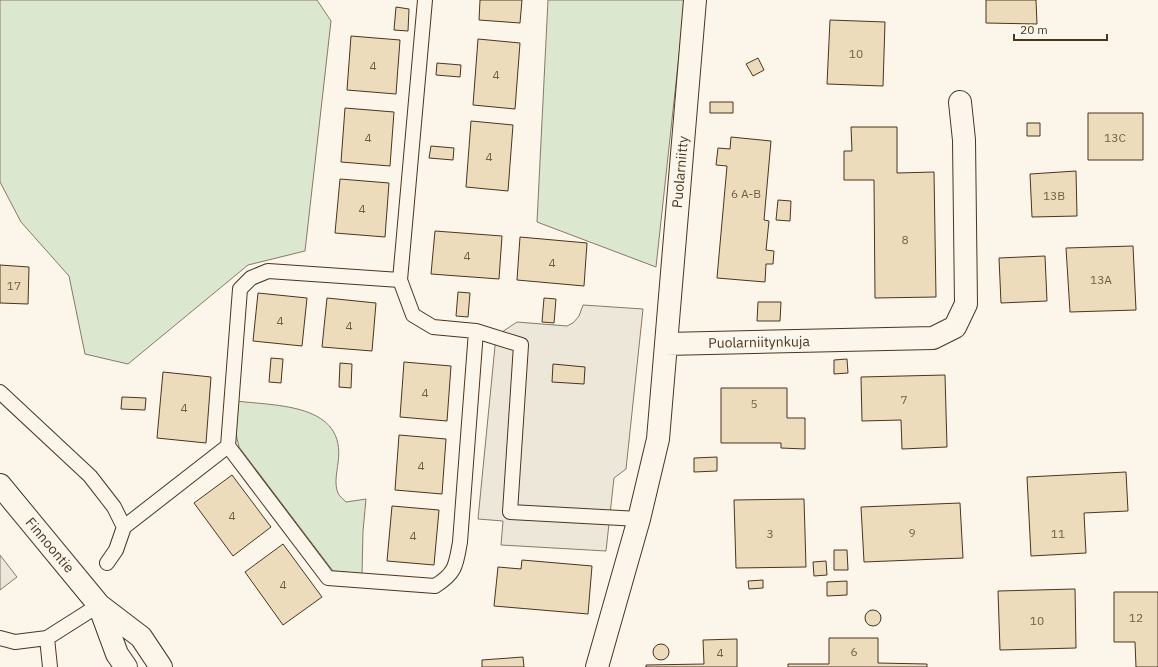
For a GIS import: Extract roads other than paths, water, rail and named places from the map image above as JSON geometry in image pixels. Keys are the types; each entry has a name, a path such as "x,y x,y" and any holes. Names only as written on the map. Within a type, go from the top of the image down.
{"street":[{"name":"Puolarniitty","path":"666,344 695,0"},
{"name":"Puolarniitynkuja","path":"666,344 932,338 955,327 966,304 964,140 960,102"},
{"path":"597,667 639,519 658,439 666,344"},
{"name":"Finnoontie","path":"0,485 100,605 141,637 161,667"},
{"name":"Finnoontie","path":"100,605 117,654 126,667"}],"lane":[{"path":"425,0 400,280 413,315 433,327 476,331 521,345 510,512 639,519"},
{"path":"400,280 268,271 251,278 240,289 228,446 328,578 435,586 450,574 456,561 459,549 476,331"},
{"path":"0,392 90,476 114,507 124,527"},
{"path":"107,563 116,550 124,527 228,446"},
{"path":"0,638 15,642 47,638 100,605"},
{"path":"47,638 50,667"}]}
